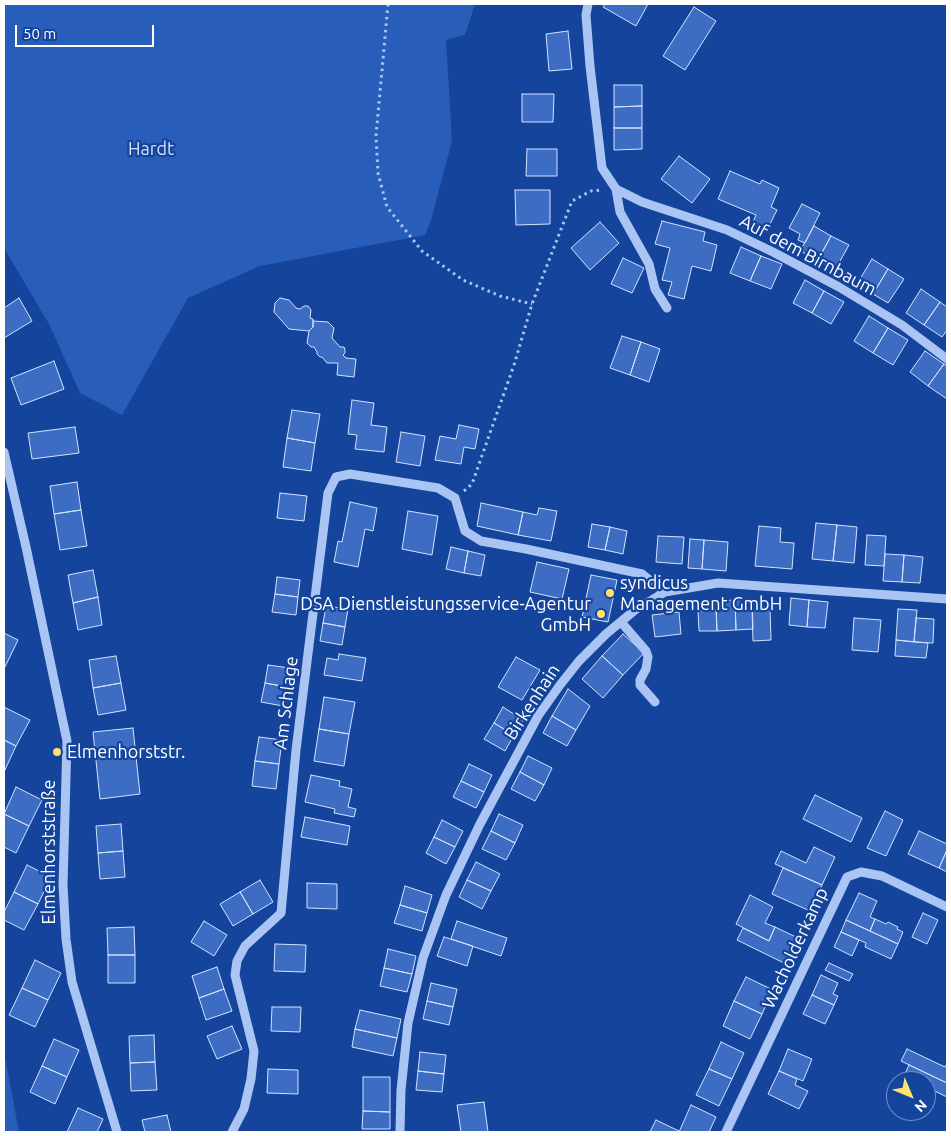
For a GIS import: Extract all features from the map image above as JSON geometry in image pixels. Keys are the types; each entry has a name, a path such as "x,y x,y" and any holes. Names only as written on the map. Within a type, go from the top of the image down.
{"street":[{"name":"Auf dem Birnbaum","path":"588,4 586,15 588,40 602,168 616,189 620,212 650,264 655,288 667,308"},
{"name":"Auf dem Birnbaum","path":"616,189 642,202 727,230 773,252 839,287 902,325 947,359"},
{"name":"Elmenhorststraße","path":"4,452 67,741 63,885 66,939 72,982 117,1132"},
{"name":"Am Schlage","path":"232,1132 244,1109 254,1051 235,976 237,961 245,946 281,912 296,750 328,493 336,476 350,474 438,488 455,498"},
{"path":"455,498 465,531 481,542 526,549 642,574 666,592"},
{"name":"Birkenhain","path":"400,1132 401,1090 408,1023 423,958 446,895 480,824 538,716 579,661 606,634 635,610 666,592 718,583 947,599"},
{"path":"620,622 646,651 648,657 640,685 655,702"},
{"name":"Wacholderkamp","path":"726,1132 847,877 861,872 882,876 947,907"}],"path":[{"path":"388,4 376,136 378,173 387,207 422,251 463,280 500,296 532,304"},
{"path":"455,498 472,484 514,365 532,304 572,201 590,191 616,189"}],"green space":[{"name":"Hardt","path":"4,4 475,4 465,35 446,40 452,141 431,220 425,235 260,266 188,298 122,415 80,393 49,324 4,248"},
{"path":"4,1051 19,1132 4,1132"}],"building":[{"path":"605,4 648,4 636,26 603,7"},
{"path":"694,7 716,21 685,70 663,56"},
{"path":"568,31 572,69 549,71 546,34"},
{"path":"614,85 642,85 642,106 614,107"},
{"path":"522,94 554,94 553,122 522,122"},
{"path":"642,106 642,128 614,128 614,107"},
{"path":"614,128 642,128 642,149 614,150"},
{"path":"527,149 557,149 557,176 526,176"},
{"path":"679,156 710,179 692,203 661,179"},
{"path":"730,171 760,184 762,180 779,188 771,207 777,210 767,230 752,224 756,215 718,199"},
{"path":"515,190 550,190 550,224 516,225"},
{"path":"802,204 820,213 805,243 798,240 800,234 789,228"},
{"path":"662,221 705,232 703,241 717,245 711,271 692,266 684,299 668,295 672,282 662,280 670,248 655,244"},
{"path":"600,222 619,243 590,270 571,248"},
{"path":"814,226 831,236 818,260 800,251"},
{"path":"831,236 849,245 835,270 818,260"},
{"path":"741,247 761,256 750,281 730,273"},
{"path":"761,256 782,264 771,289 750,281"},
{"path":"623,258 644,268 632,293 611,284"},
{"path":"872,259 888,269 873,294 857,284"},
{"path":"888,269 904,279 888,303 873,294"},
{"path":"805,280 824,291 812,313 793,303"},
{"path":"921,289 940,302 924,325 906,313"},
{"path":"824,291 844,302 831,324 812,313"},
{"path":"19,298 32,321 4,338 4,308"},
{"path":"280,298 289,300 296,308 300,309 308,306 311,310 310,318 313,319 313,327 309,331 289,329 274,312 275,303"},
{"path":"940,302 947,307 947,330 942,337 924,325"},
{"path":"869,316 888,328 873,353 854,341"},
{"path":"313,321 328,322 334,328 332,338 340,347 344,347 345,353 343,355 346,358 356,359 354,377 337,375 338,363 327,363 317,354 314,347 307,343 309,331 313,327"},
{"path":"888,328 908,340 893,365 873,353"},
{"path":"622,336 641,342 630,375 610,368"},
{"path":"641,342 660,349 649,382 630,375"},
{"path":"925,351 944,364 928,386 910,372"},
{"path":"54,361 64,389 21,405 11,378"},
{"path":"944,364 947,366 947,399 928,386"},
{"path":"352,400 374,403 371,425 387,427 384,452 355,449 357,435 348,434"},
{"path":"292,410 320,414 315,443 287,438"},
{"path":"459,425 479,429 475,449 464,447 461,464 435,460 440,436 456,439"},
{"path":"75,427 79,453 32,459 28,433"},
{"path":"401,432 425,436 420,466 396,462"},
{"path":"287,438 315,443 311,471 283,467"},
{"path":"77,482 81,510 54,514 50,486"},
{"path":"280,493 307,496 304,521 277,518"},
{"path":"350,502 377,508 373,531 365,529 358,567 334,562 338,541 342,542"},
{"path":"481,503 523,512 518,535 477,526"},
{"path":"539,508 557,511 551,541 518,535 523,512 537,515"},
{"path":"81,510 87,546 60,550 54,514"},
{"path":"408,511 438,516 432,555 402,549"},
{"path":"816,523 837,525 833,561 812,559"},
{"path":"592,524 610,527 605,550 588,547"},
{"path":"837,525 857,527 854,563 833,561"},
{"path":"759,526 781,528 780,542 794,543 792,569 755,566"},
{"path":"610,527 627,531 623,554 605,550"},
{"path":"867,535 886,536 884,566 865,565"},
{"path":"658,536 684,537 682,564 656,562"},
{"path":"690,539 704,540 702,569 688,568"},
{"path":"704,540 728,542 726,571 702,569"},
{"path":"451,547 468,551 464,573 446,569"},
{"path":"468,551 485,555 481,576 464,573"},
{"path":"885,554 904,555 902,582 883,581"},
{"path":"904,555 923,557 920,583 902,582"},
{"path":"537,562 569,569 562,599 530,592"},
{"path":"93,570 98,597 73,603 68,575"},
{"path":"591,575 617,580 608,622 582,617"},
{"path":"277,577 300,580 298,597 275,594"},
{"path":"275,594 298,597 296,615 272,612"},
{"path":"98,597 102,625 78,630 73,603"},
{"path":"791,598 809,600 807,627 789,625"},
{"path":"752,599 753,629 736,630 735,600"},
{"path":"735,600 736,630 717,631 716,601"},
{"path":"809,600 828,602 825,628 807,627"},
{"path":"326,606 348,609 345,627 323,623"},
{"path":"770,607 771,640 753,641 752,608"},
{"path":"898,609 917,610 914,642 896,640"},
{"path":"716,610 717,631 699,631 698,611"},
{"path":"679,612 681,634 655,637 652,615"},
{"path":"854,618 881,620 878,652 852,650"},
{"path":"916,618 934,619 933,643 914,642"},
{"path":"323,623 345,627 342,645 320,641"},
{"path":"4,633 18,640 5,667 4,667"},
{"path":"623,634 644,653 623,675 602,656"},
{"path":"896,640 928,643 926,658 895,656"},
{"path":"339,654 366,658 362,681 324,675 327,658 338,660"},
{"path":"116,656 121,683 93,688 89,660"},
{"path":"602,656 623,675 603,698 582,679"},
{"path":"516,657 540,670 522,700 498,687"},
{"path":"268,665 290,668 287,687 265,683"},
{"path":"121,683 126,710 98,715 93,688"},
{"path":"265,683 287,687 283,706 261,702"},
{"path":"568,689 590,706 576,730 552,716"},
{"path":"324,697 355,702 349,734 319,729"},
{"path":"4,707 30,720 16,746 4,740"},
{"path":"503,707 523,720 514,735 494,723"},
{"path":"552,716 576,730 567,746 543,733"},
{"path":"494,723 514,735 505,751 484,739"},
{"path":"133,728 140,794 100,799 93,732"},
{"path":"319,729 349,734 344,766 314,761"},
{"path":"259,737 282,740 279,764 255,761"},
{"path":"4,740 16,746 4,772"},
{"path":"528,756 552,768 544,785 520,772"},
{"path":"255,761 279,764 276,789 252,786"},
{"path":"469,764 492,775 484,792 461,781"},
{"path":"520,772 544,785 535,801 511,789"},
{"path":"311,775 340,781 339,786 352,789 348,807 356,809 354,817 334,813 335,809 305,802"},
{"path":"461,781 484,792 476,808 453,797"},
{"path":"16,787 42,800 29,826 4,814"},
{"path":"815,795 862,818 851,842 803,819"},
{"path":"885,811 903,820 886,856 867,848"},
{"path":"4,814 29,826 16,853 4,847"},
{"path":"499,814 523,825 515,843 491,831"},
{"path":"305,817 350,826 347,845 301,837"},
{"path":"442,820 463,831 455,847 434,837"},
{"path":"121,824 123,851 98,853 96,826"},
{"path":"491,831 515,843 506,860 482,849"},
{"path":"919,831 947,844 947,850 939,868 908,854"},
{"path":"434,837 455,847 446,864 426,853"},
{"path":"814,847 835,857 822,885 775,864 781,851 806,863"},
{"path":"947,850 947,872 939,868"},
{"path":"123,851 125,877 100,879 98,853"},
{"path":"476,862 500,874 491,891 467,880"},
{"path":"27,865 51,877 38,904 14,892"},
{"path":"783,868 822,885 810,911 772,894"},
{"path":"260,880 273,902 253,914 240,892"},
{"path":"467,880 491,891 482,909 459,897"},
{"path":"307,883 337,884 337,909 307,908"},
{"path":"405,886 432,895 427,913 400,905"},
{"path":"14,892 38,904 24,930 4,920 4,912"},
{"path":"240,892 253,914 233,926 220,904"},
{"path":"859,893 877,901 870,917 875,919 870,931 846,920"},
{"path":"750,895 773,907 765,923 775,927 769,941 736,924"},
{"path":"400,905 427,913 422,931 394,923"},
{"path":"923,913 938,920 927,944 912,937"},
{"path":"875,919 886,924 888,922 903,932 898,944 870,931"},
{"path":"846,920 898,944 891,959 865,947 866,943 841,932"},
{"path":"204,921 227,935 214,956 191,942"},
{"path":"457,921 507,938 501,956 451,939"},
{"path":"134,927 135,955 108,955 107,928"},
{"path":"775,927 798,938 786,964 737,940 743,928 769,941"},
{"path":"841,932 859,940 852,956 834,947"},
{"path":"444,937 473,946 467,966 437,956"},
{"path":"275,944 306,945 305,972 274,971"},
{"path":"388,949 416,956 412,974 384,968"},
{"path":"108,955 135,955 135,983 108,983"},
{"path":"35,960 61,973 48,1000 22,988"},
{"path":"829,963 853,974 849,981 825,970"},
{"path":"217,967 224,989 199,998 192,976"},
{"path":"384,968 412,974 407,992 380,986"},
{"path":"821,975 838,983 833,994 838,996 834,1005 812,995"},
{"path":"746,977 773,990 762,1014 734,1001"},
{"path":"431,983 457,989 453,1007 427,1001"},
{"path":"22,988 48,1000 35,1027 9,1015"},
{"path":"224,989 232,1011 206,1020 199,998"},
{"path":"812,995 834,1005 825,1024 803,1014"},
{"path":"427,1001 453,1007 449,1025 423,1019"},
{"path":"734,1001 762,1014 750,1039 723,1026"},
{"path":"272,1007 301,1007 300,1032 271,1031"},
{"path":"360,1010 401,1019 397,1038 355,1029"},
{"path":"232,1026 242,1049 217,1059 207,1036"},
{"path":"355,1029 397,1038 393,1056 352,1047"},
{"path":"154,1035 155,1062 130,1063 129,1036"},
{"path":"54,1039 79,1050 67,1077 42,1066"},
{"path":"721,1042 744,1053 732,1079 709,1069"},
{"path":"788,1049 812,1059 803,1081 779,1071"},
{"path":"907,1049 945,1067 947,1063 947,1083 936,1078 936,1071 922,1071 901,1061"},
{"path":"420,1052 446,1055 444,1074 418,1071"},
{"path":"155,1062 157,1090 131,1091 130,1063"},
{"path":"909,1065 922,1071 906,1071"},
{"path":"42,1066 67,1077 55,1104 30,1092"},
{"path":"268,1069 298,1070 298,1094 267,1093"},
{"path":"709,1069 732,1079 719,1106 696,1095"},
{"path":"418,1071 444,1074 442,1092 416,1090"},
{"path":"779,1071 797,1079 795,1085 808,1091 799,1109 768,1094"},
{"path":"363,1077 390,1077 390,1112 363,1111"},
{"path":"936,1078 947,1083 947,1097 936,1092"},
{"path":"484,1102 488,1132 461,1132 457,1105"},
{"path":"691,1105 716,1117 709,1132 679,1132"},
{"path":"78,1108 103,1119 97,1132 67,1132"},
{"path":"363,1111 390,1112 390,1129 362,1129"},
{"path":"167,1115 171,1132 145,1132 142,1120"},
{"path":"656,1120 679,1131 679,1132 650,1132"}],"place":[{"name":"syndicus Management GmbH","path":"610,593"},
{"name":"DSA Dienstleistungsservice-Agentur GmbH","path":"601,614"},
{"name":"Elmenhorststr.","path":"57,752"}]}
